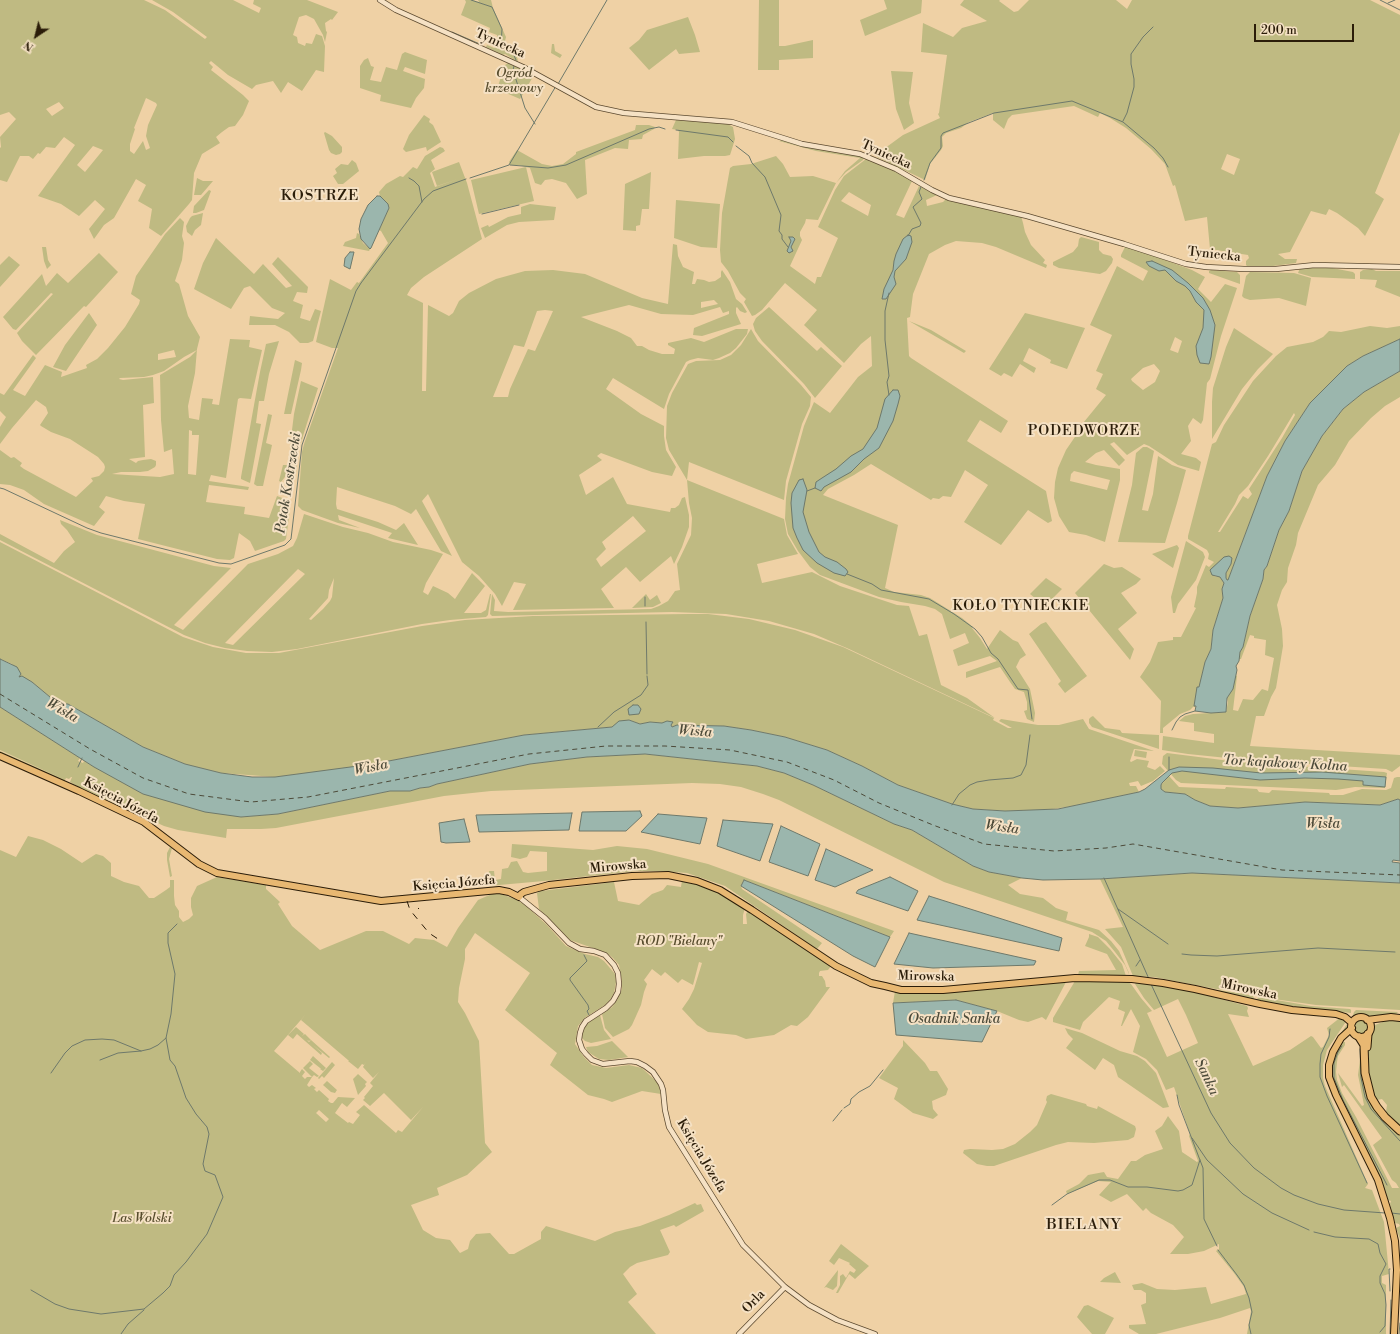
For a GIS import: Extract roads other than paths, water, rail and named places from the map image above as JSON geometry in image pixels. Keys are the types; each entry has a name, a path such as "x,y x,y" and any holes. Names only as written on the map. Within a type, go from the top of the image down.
{"highway":[{"path":"1368,1034 1365,1055 1365,1073 1372,1097 1377,1107 1400,1131"},
{"path":"1357,1036 1363,1042 1365,1055"}],"main road":[{"name":"Księcia Józefa","path":"0,756 144,822 198,864 217,873 380,901 491,890 502,890 519,897"},
{"name":"Mirowska","path":"519,897 524,892 549,885 632,876 668,875 697,880 720,890 836,966 871,983 901,990 943,990 1075,978 1134,980 1162,983 1292,1010 1346,1014 1354,1023"},
{"path":"1394,1334 1397,1270 1392,1225 1385,1199 1372,1168 1330,1082 1329,1073 1330,1060 1333,1052 1354,1023 1362,1018 1367,1020 1391,1017 1400,1018"},
{"path":"1371,1026 1391,1017"},
{"path":"1340,1041 1350,1036 1368,1034 1371,1026 1367,1020"},
{"path":"1354,1023 1357,1036"}],"street":[{"name":"Tyniecka","path":"380,0 396,10 523,66 593,106 611,111 732,122 802,144 860,154 896,169 949,198 1026,216 1124,244 1186,264 1206,267 1244,269 1276,269 1315,265 1400,267"},
{"name":"Księcia Józefa","path":"519,897 545,918 569,943 580,949 601,953 614,965 619,981 618,992 612,1004 584,1024 580,1033 579,1040 582,1049 588,1057 598,1063 607,1064 633,1062 645,1066 653,1072 663,1090 666,1120 672,1132 743,1245 799,1298 820,1312 875,1334"},
{"name":"Orla","path":"739,1334 785,1286"}],"water":[{"path":"377,196 380,196 388,204 389,208 370,249 361,239 359,229 361,219 368,205"},
{"path":"908,235 911,236 912,242 906,259 895,271 894,277 896,284 886,299 882,299 884,289 893,270 896,254 903,239"},
{"path":"789,237 793,237 795,239 791,247 793,251 789,253 787,251 791,241"},
{"path":"350,252 354,252 350,269 344,266 345,258"},
{"path":"1152,261 1172,270 1188,283 1203,298 1210,310 1215,325 1209,364 1200,363 1196,346 1203,328 1204,310 1196,302 1190,291 1185,286 1176,281 1165,270 1159,271 1149,266 1146,262"},
{"path":"1400,339 1400,371 1364,392 1343,409 1322,436 1302,471 1289,511 1279,530 1267,566 1264,570 1263,579 1250,616 1243,647 1236,666 1237,670 1233,689 1227,698 1226,712 1211,713 1195,711 1196,706 1194,706 1197,687 1199,687 1205,662 1211,649 1213,630 1223,598 1222,589 1224,583 1220,577 1212,575 1210,570 1224,557 1229,556 1232,558 1231,564 1226,573 1226,578 1228,580 1267,476 1285,441 1310,403 1347,366 1363,356"},
{"path":"893,390 898,390 900,396 893,421 879,448 864,459 851,472 824,487 821,491 815,488 816,482 863,449 877,428 885,399"},
{"path":"803,479 807,490 803,512 809,532 819,552 846,569 848,572 845,576 834,573 817,563 803,550 797,538 793,528 791,503 792,493 799,480"},
{"name":"Wisła","path":"0,659 17,667 21,674 19,677 22,676 32,682 53,701 61,704 68,704 143,747 185,764 221,773 252,777 275,777 373,764 524,735 612,727 619,721 629,720 640,724 650,722 662,723 667,721 673,722 671,725 672,727 677,725 724,726 785,737 827,750 898,785 952,804 973,809 1005,811 1058,809 1139,792 1169,770 1179,767 1213,768 1261,773 1322,772 1386,777 1385,787 1363,785 1363,781 1338,779 1305,778 1260,780 1182,771 1172,773 1162,783 1161,789 1165,792 1185,794 1210,806 1238,808 1305,802 1380,805 1398,799 1400,800 1400,861 1393,860 1392,862 1400,863 1400,883 1192,873 1100,879 1043,880 1022,878 989,872 973,866 912,830 894,824 813,785 784,773 757,766 645,754 587,757 530,764 410,791 390,791 278,814 241,817 205,812 143,794 94,767 0,707"},
{"path":"633,705 638,705 641,709 639,714 629,715 628,709"},
{"path":"640,811 642,816 626,831 579,831 582,812"},
{"path":"572,813 569,830 479,832 476,815"},
{"path":"658,814 707,818 700,844 641,832"},
{"path":"464,819 470,842 441,842 439,823"},
{"path":"723,820 773,824 760,861 717,846"},
{"path":"781,826 820,844 808,876 769,862"},
{"path":"826,849 873,870 835,887 815,880"},
{"path":"890,877 918,891 908,911 856,893 858,890"},
{"path":"744,880 890,937 875,967 853,956 741,886"},
{"path":"929,896 1062,938 1059,951 917,920"},
{"path":"909,933 1036,961 1034,965 933,968 894,964"},
{"name":"Osadnik Sanka","path":"956,1000 997,1011 982,1042 896,1035 893,1003"}],"waterway":[{"path":"471,0 492,7 502,29 501,45 502,47 512,51 516,60"},
{"name":"Potok Kostrzecki","path":"558,84 607,0"},
{"path":"1380,0 1400,10"},
{"path":"1388,3 1395,0"},
{"path":"1123,121 1127,113 1134,87 1131,54 1143,37 1153,27"},
{"path":"452,32 482,45"},
{"path":"514,66 513,70 525,108 535,124"},
{"name":"Potok Kostrzecki","path":"470,178 509,165 556,86"},
{"path":"924,180 930,163 941,148 941,136 943,133 994,113 1072,101 1123,122 1154,148 1163,158 1168,167"},
{"path":"510,165 548,168 566,165 649,129 659,127 665,129"},
{"path":"676,130 728,137 733,142"},
{"path":"736,146 749,156 752,163 765,177 781,215 779,231 782,235 782,239 788,247"},
{"path":"409,178 419,186 422,202"},
{"name":"Potok Kostrzecki","path":"0,488 101,533 219,563 231,564 285,545 291,539 302,445 356,291 424,199 433,191 466,179"},
{"path":"908,236 912,229 920,226 921,223 913,207 922,199 919,192 921,187"},
{"path":"482,214 519,205"},
{"path":"889,293 885,311 885,340 889,376 887,382 889,395"},
{"path":"807,491 815,488"},
{"path":"847,574 872,584 881,590 929,599 975,629 982,637 991,653 998,659 1018,689 1028,690 1032,719"},
{"path":"645,597 645,606"},
{"path":"646,622 647,674"},
{"path":"598,727 614,712 641,695 648,685 647,676"},
{"path":"1172,730 1180,717 1195,711"},
{"path":"952,805 959,794 970,785 977,782 1013,778 1021,775 1026,765 1030,735"},
{"path":"1169,757 1169,770"},
{"path":"78,767 82,758"},
{"path":"26,764 64,781"},
{"name":"Sanka","path":"1104,878 1149,979"},
{"path":"1118,909 1168,944"},
{"path":"31,1290 55,1304 69,1309 101,1314 144,1309 170,1286 174,1275 207,1234 223,1197 215,1175 205,1171 203,1164 209,1134 207,1127 196,1114 186,1098 175,1066 170,1060 166,1038 171,1014 175,974 168,943 168,933 177,924"},
{"path":"1182,954 1217,956 1318,948 1395,952"},
{"path":"584,955 587,961 570,978 570,980 588,1005 589,1009 587,1011 589,1015"},
{"name":"Sanka","path":"1136,966 1140,960"},
{"name":"Sanka","path":"1151,984 1211,1113 1230,1143 1254,1168 1281,1188 1294,1195 1318,1204 1344,1210 1385,1213"},
{"path":"1330,1029 1329,1037 1321,1054 1320,1077 1327,1096 1367,1183"},
{"path":"100,1060 118,1053 150,1049 158,1045 166,1038"},
{"path":"51,1073 65,1053 72,1046 85,1040 114,1040 141,1051"},
{"path":"1342,1046 1334,1063 1334,1078 1343,1100 1387,1185"},
{"path":"1360,1049 1361,1078 1365,1097 1371,1109 1400,1141"},
{"path":"844,1108 850,1104 851,1099 859,1092 870,1086 883,1070"},
{"path":"1177,1095 1179,1105 1203,1168 1204,1219 1217,1246"},
{"path":"833,1121 842,1110"},
{"path":"1192,1138 1207,1160 1243,1194 1272,1213 1309,1230"},
{"path":"1052,1205 1067,1194 1099,1180 1110,1180 1128,1187 1147,1187 1178,1191 1183,1190 1192,1185 1200,1160"},
{"name":"Sanka","path":"1391,1213 1400,1214"},
{"path":"1314,1232 1335,1237 1369,1239 1378,1244 1380,1253 1386,1264 1380,1276 1380,1283 1385,1294 1386,1305 1385,1326 1380,1332"},
{"path":"1218,1250 1244,1285 1252,1312 1249,1325 1251,1334"},
{"path":"1390,1269 1390,1291"},
{"path":"1390,1334 1391,1300"},
{"path":"121,1334 128,1324 144,1310"},
{"path":"1399,1334 1400,1323"}],"railway":[{"path":"407,901 410,910 429,933 438,939"}],"district":[{"name":"KOSTRZE","path":"320,196"},
{"name":"PODEDWORZE","path":"1084,432"},
{"name":"KOŁO TYNIECKIE","path":"1021,607"},
{"name":"BIELANY","path":"1084,1225"}],"park label":[{"name":"Ogród krzewowy","path":"514,82"},
{"name":"ROD \"Bielany\"","path":"679,942"},
{"name":"Las Wolski","path":"142,1219"}],"water label":[{"name":"Tor kajakowy Kolna","path":"1285,764"}]}
